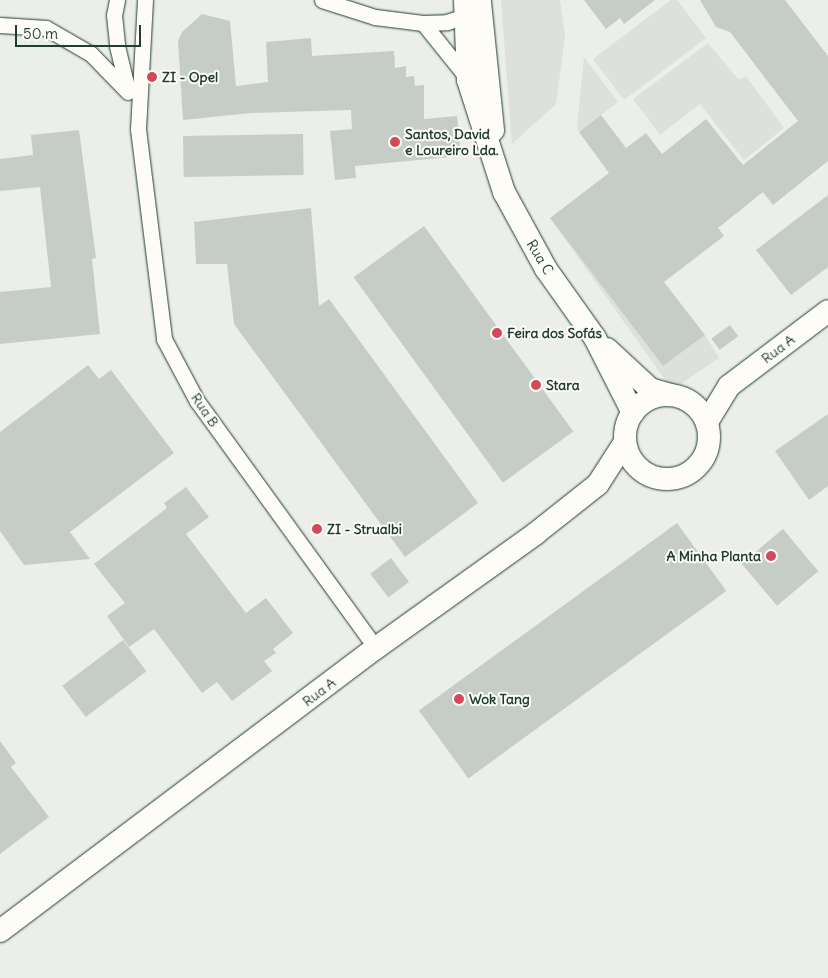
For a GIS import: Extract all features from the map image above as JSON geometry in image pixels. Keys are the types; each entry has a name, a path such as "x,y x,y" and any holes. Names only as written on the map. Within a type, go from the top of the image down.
{"street":[{"name":"Rua B","path":"117,0 114,15 117,46 138,129 164,339 197,401 376,648"},
{"name":"Rua B","path":"138,129 145,0"},
{"path":"322,0 375,17 423,23 447,22 468,6"},
{"name":"Rua C","path":"468,6 468,80 504,192 546,269 595,338 633,413"},
{"name":"Rua C","path":"468,6 497,170"},
{"path":"423,23 468,80"},
{"name":"Rua B","path":"0,25 46,28 91,54 128,92"},
{"name":"Rua A","path":"707,422 729,386 828,311"},
{"name":"Rua C","path":"595,338 650,389 676,396"},
{"name":"Rua A","path":"676,396 729,386"},
{"path":"598,484 642,472 666,480 692,472 708,449 707,422 692,403 676,396 650,399 633,413 625,442 628,453 642,472"},
{"name":"Rua A","path":"0,931 376,648 535,534 598,484 625,442"}],"shaded area":[{"path":"0,0 828,0 828,978 0,978"},
{"path":"501,0 560,0 565,36 556,104 512,144"},
{"path":"671,0 677,0 706,38 624,100 593,59"},
{"path":"708,43 739,80 746,76 784,128 744,160 700,104 660,135 633,99"},
{"path":"584,57 618,102 579,132 577,127"},
{"path":"550,218 663,366 705,335 719,358 679,385 668,384"}],"building":[{"path":"584,0 655,0 624,24 620,18 606,29"},
{"path":"700,0 785,0 828,56 828,161 773,205 763,192 718,228 724,236 664,282 705,335 663,366 550,218 609,173 579,132 601,115 626,148 646,133 662,154 706,119 743,165 798,121 730,32 716,27"},
{"path":"202,14 230,21 236,86 268,82 266,42 311,38 312,56 394,51 395,68 406,66 406,77 414,76 415,86 424,85 424,119 457,116 461,156 355,166 356,178 335,180 330,131 352,129 351,110 251,113 183,120 178,41 182,32"},
{"path":"79,130 96,258 92,259 100,334 0,344 0,292 51,287 40,187 0,191 0,159 33,155 31,135"},
{"path":"303,134 304,175 184,177 183,136"},
{"path":"828,195 828,267 791,295 756,250"},
{"path":"311,208 319,306 329,299 478,503 405,557 234,324 227,264 196,264 194,222"},
{"path":"424,226 573,431 503,483 354,277"},
{"path":"730,325 738,336 720,350 711,339"},
{"path":"88,365 99,379 111,370 174,453 70,532 90,559 24,565 0,531 0,432"},
{"path":"828,414 828,486 809,500 775,451"},
{"path":"186,487 209,517 186,534 246,613 266,598 293,633 273,649 276,653 264,661 272,671 232,701 217,682 202,693 154,629 129,647 107,616 125,603 94,564 167,508 164,503"},
{"path":"677,523 726,591 468,778 419,711"},
{"path":"783,529 818,571 777,606 742,564"},
{"path":"391,558 409,582 388,598 370,574"},
{"path":"123,640 146,671 86,717 62,686"},
{"path":"0,741 16,763 11,767 49,817 0,854"}],"place":[{"name":"ZI - Opel","path":"152,77"},
{"name":"Santos, David e Loureiro Lda.","path":"395,142"},
{"name":"Feira dos Sofás","path":"497,333"},
{"name":"Stara","path":"536,385"},
{"name":"ZI - Strualbi","path":"317,529"},
{"name":"A Minha Planta","path":"771,556"},
{"name":"Wok Tang","path":"459,699"}]}
